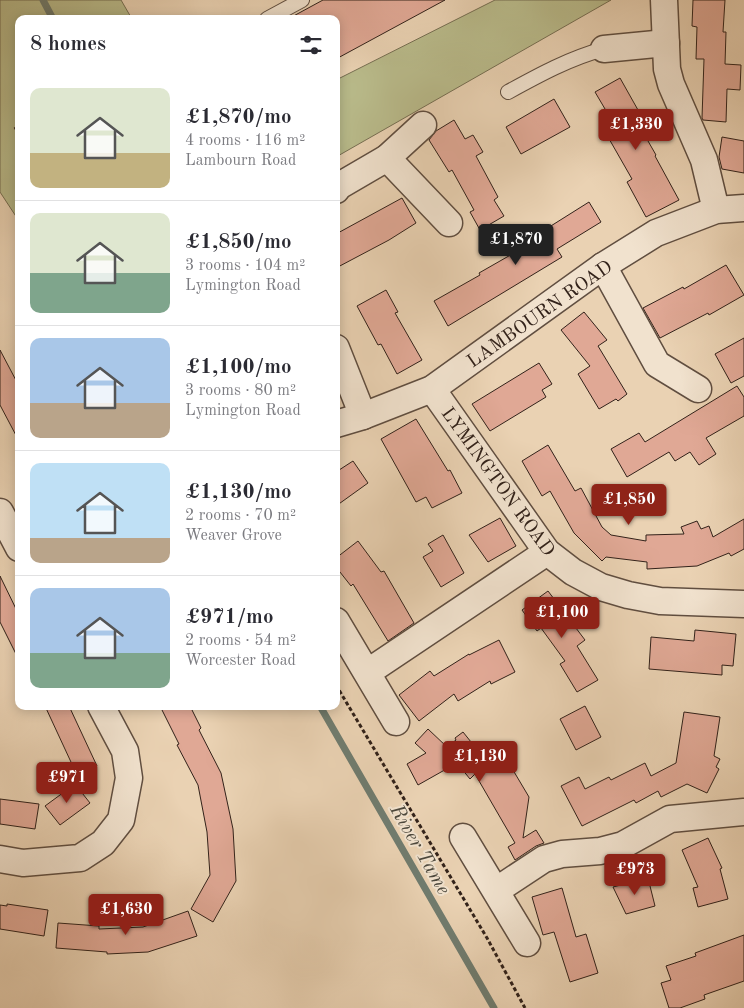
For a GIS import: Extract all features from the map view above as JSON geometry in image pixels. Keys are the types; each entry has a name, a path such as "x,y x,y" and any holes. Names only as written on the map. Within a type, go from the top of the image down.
{"street":[{"path":"664,0 667,69 671,84 704,160 716,210"},
{"path":"604,49 666,43"},
{"path":"340,185 387,158 423,125"},
{"path":"387,158 449,223"},
{"name":"LAMBOURN ROAD","path":"340,423 364,416 432,389 603,266 656,233 716,210 744,208"},
{"path":"603,266 657,364 698,389"},
{"path":"340,358 364,416"},
{"name":"LYMINGTON ROAD","path":"432,389 547,552 580,576 601,587 628,595 660,601 744,604"},
{"path":"0,512 15,540"},
{"path":"368,672 547,552"},
{"path":"340,628 368,672 396,722"},
{"path":"0,859 23,863 80,858 103,844 122,820 129,778 125,751 103,710"},
{"path":"497,890 544,859 562,854 600,851 623,845 670,820 744,812"},
{"path":"463,837 497,890 527,943"}],"lane":[{"path":"274,15 302,0"},
{"path":"508,92 584,54 604,49"}],"path":[{"path":"340,691 487,938 525,1008"}],"green space":[{"path":"0,0 121,0 130,15 15,15 15,215 0,192"},
{"path":"495,0 611,0 340,155 340,78"}],"building":[{"path":"323,0 445,0 340,57 340,15 295,15"},
{"path":"693,0 725,0 723,32 726,32 725,64 741,65 740,90 727,89 726,122 703,120 702,118 704,59 696,59 697,27 692,26"},
{"path":"620,78 638,110 632,113 679,200 646,217 627,182 632,179 608,137 618,131 595,92"},
{"path":"554,99 570,127 521,154 506,127"},
{"path":"454,120 465,139 473,135 483,152 476,156 498,197 494,200 504,216 480,230 470,212 474,210 452,170 449,172 429,140 436,131"},
{"path":"722,137 744,141 744,173 722,169 719,157"},
{"path":"402,198 416,223 389,240 340,266 340,232"},
{"path":"589,202 601,222 557,249 562,257 448,326 434,301 521,249 519,246"},
{"path":"726,265 744,295 709,315 708,313 660,338 643,308 683,287 684,289"},
{"path":"386,290 398,312 395,313 422,360 397,374 381,344 378,345 357,306"},
{"path":"584,312 607,340 598,346 627,394 618,401 616,399 599,409 578,374 590,366 561,330"},
{"path":"744,338 744,376 731,383 715,354"},
{"path":"0,350 15,378 15,433 0,405"},
{"path":"539,363 552,384 542,390 546,397 490,431 472,404"},
{"path":"737,386 744,397 744,416 706,438 716,454 699,465 690,452 675,461 669,452 627,477 611,449 639,433 645,442"},
{"path":"416,419 448,471 450,470 462,493 432,508 426,497 416,502 381,439"},
{"path":"548,445 575,491 581,488 602,527 611,535 646,541 646,535 684,534 681,527 697,521 701,529 709,526 713,537 744,519 744,549 731,556 729,553 697,566 647,569 647,562 606,557 602,561 574,533 550,491 542,496 522,461"},
{"path":"353,461 368,483 340,503 340,469"},
{"path":"500,518 516,546 488,562 469,535"},
{"path":"443,535 464,573 441,587 423,557 433,551 428,544"},
{"path":"358,541 381,572 384,571 414,623 388,641 353,584 351,586 340,572 340,555"},
{"path":"0,576 15,607 15,652 0,622"},
{"path":"548,591 585,640 577,646 598,680 577,692 560,664 565,661 541,628 537,631 522,610"},
{"path":"695,630 736,634 733,666 722,665 722,675 649,669 651,637 694,641"},
{"path":"499,640 515,672 491,684 490,681 458,701 454,694 419,721 399,695 430,671 434,676 469,654"},
{"path":"585,706 601,737 576,750 560,719"},
{"path":"47,710 71,710 97,766 77,775"},
{"path":"162,710 192,710 201,728 199,730 221,773 233,829 236,881 213,922 191,909 210,875 207,832 198,785 177,745 179,744"},
{"path":"684,712 720,717 714,756 720,759 716,767 719,769 707,793 687,784 661,797 658,791 636,803 634,800 582,826 561,786 579,777 585,789 609,777 611,780 645,763 651,776 676,763"},
{"path":"428,729 447,747 463,732 492,768 507,760 529,797 523,838 536,830 544,843 515,860 508,847 515,843 475,774 470,779 457,763 418,785 407,764 426,753 415,743"},
{"path":"75,784 90,803 60,825 45,806"},
{"path":"0,799 39,804 35,829 0,824"},
{"path":"708,838 722,868 720,869 728,899 698,907 693,888 698,887 682,850"},
{"path":"648,878 655,906 626,914 613,887"},
{"path":"562,888 576,937 586,934 598,973 570,982 554,932 543,935 532,897"},
{"path":"7,904 48,910 44,936 0,929 0,905 7,906"},
{"path":"188,911 197,936 148,952 107,954 107,952 56,948 58,923 99,926 99,929 143,927"},
{"path":"744,935 744,981 704,995 705,999 680,1008 669,1008 661,983 671,980 666,966 696,956 695,953"}],"waterway":[{"name":"River Tame","path":"43,0 51,15"},
{"name":"River Tame","path":"322,710 494,1008"}]}
